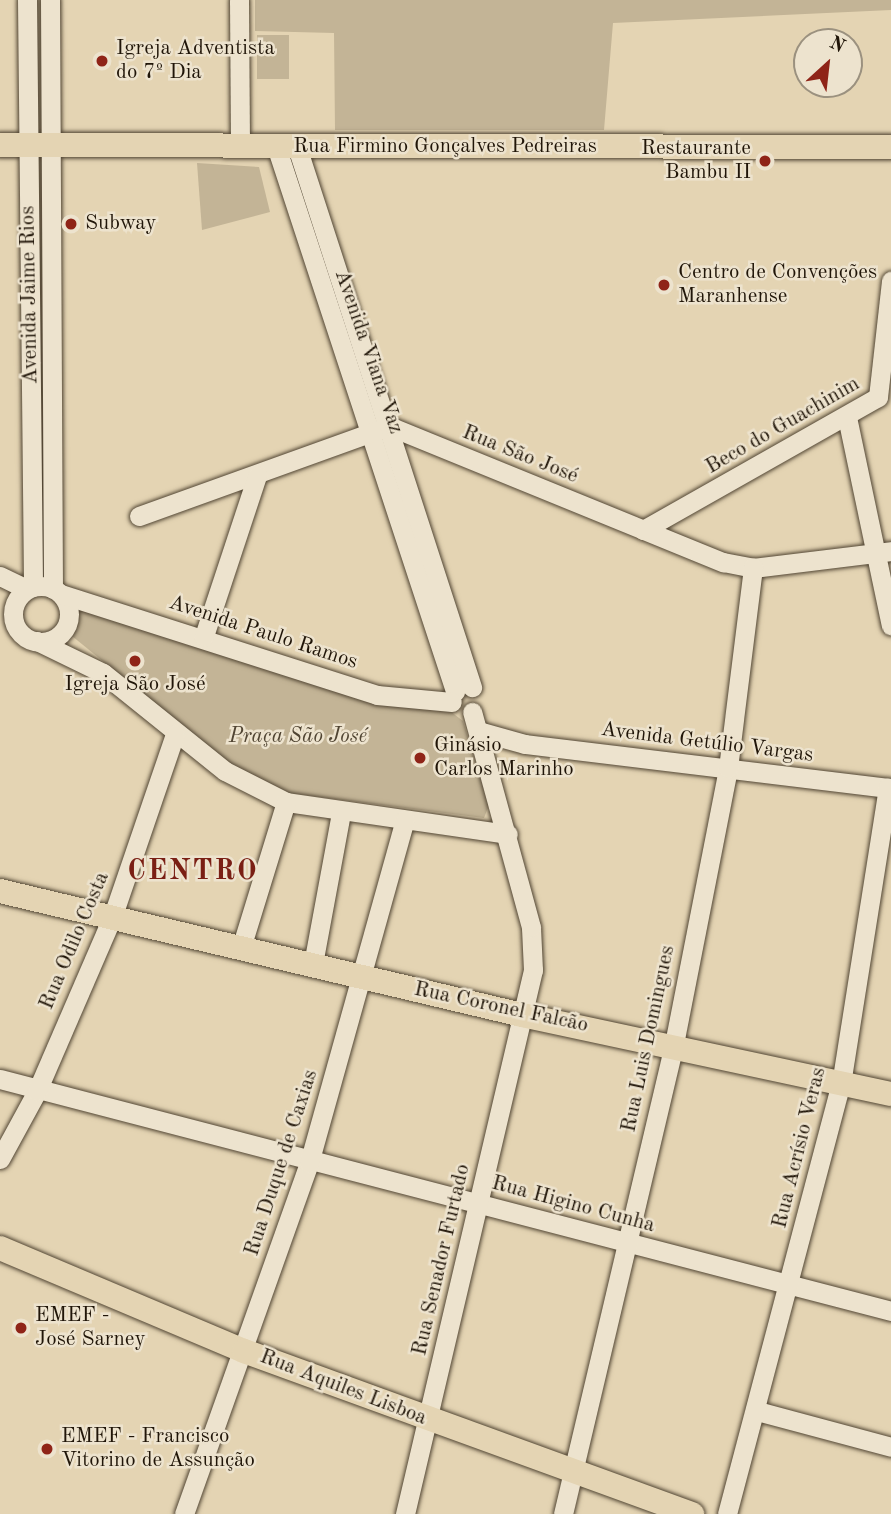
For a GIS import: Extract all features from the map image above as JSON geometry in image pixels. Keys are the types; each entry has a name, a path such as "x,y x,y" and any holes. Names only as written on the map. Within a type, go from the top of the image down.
{"main road":[{"name":"Rua Firmino Gonçalves Pedreiras","path":"0,145 891,147"},
{"name":"Rua Coronel Falcão","path":"0,891 522,1015 674,1044 891,1094"},
{"name":"Rua Aquiles Lisboa","path":"0,1248 244,1350 427,1420 692,1514"}],"street":[{"path":"239,0 240,146"},
{"path":"27,4 50,5"},
{"name":"Avenida Jaime Rios","path":"27,4 25,146 31,433 30,588"},
{"name":"Avenida Jaime Rios","path":"50,5 57,592"},
{"name":"Avenida Viana Vaz","path":"286,147 354,309 380,429 460,693"},
{"name":"Avenida Viana Vaz","path":"286,147 332,317 380,429"},
{"name":"Beco do Guachinim","path":"643,530 847,417 884,386 891,281"},
{"path":"29,287 52,287"},
{"path":"332,317 354,309"},
{"path":"847,417 885,552 891,625"},
{"path":"139,516 257,476 380,429"},
{"name":"Rua São José","path":"380,429 643,530 753,568 885,552"},
{"path":"31,433 54,432"},
{"path":"204,636 257,476"},
{"name":"Rua Luis Domingues","path":"563,1514 674,1044 728,768 753,568"},
{"path":"0,576 30,588 57,592 69,610 66,626 56,638 30,638"},
{"path":"30,588 13,610 30,638"},
{"name":"Avenida Paulo Ramos","path":"57,592 204,636 377,695 460,693"},
{"path":"0,625 103,673 175,734 225,771 286,803 341,813 508,834"},
{"name":"Avenida Getúlio Vargas","path":"460,693 459,712 525,744 889,788"},
{"path":"475,721 508,834 534,941 522,1015"},
{"name":"Rua Odilo Costa","path":"0,1159 37,1091 112,918 175,734"},
{"name":"Rua Acrísio Veras","path":"727,1514 757,1410 841,1084 889,788"},
{"path":"241,948 286,803"},
{"path":"313,964 341,813"},
{"name":"Rua Duque de Caxias","path":"184,1514 309,1163 405,820"},
{"name":"Rua Senador Furtado","path":"405,1514 480,1204 522,1015"},
{"name":"Rua Higino Cunha","path":"0,1079 309,1163 480,1204 787,1287 891,1311"},
{"path":"757,1410 891,1447"}],"green space":[{"path":"255,0 891,0 891,10 613,23 604,130 335,130 334,33 255,31"},
{"path":"257,35 289,35 289,79 257,79"},
{"path":"197,163 259,167 270,212 202,230"},
{"name":"Praça São José","path":"80,607 450,711 463,721 489,805 484,818 288,793 229,764 72,636"}],"place":[{"name":"Igreja Adventista do 7º Dia","path":"102,61"},
{"name":"Restaurante Bambu II","path":"765,161"},
{"name":"Subway","path":"71,224"},
{"name":"Centro de Convenções Maranhense","path":"664,285"},
{"name":"Igreja São José","path":"135,661"},
{"name":"Ginásio Carlos Marinho","path":"420,758"},
{"name":"EMEF - José Sarney","path":"21,1328"},
{"name":"EMEF - Francisco Vitorino de Assunção","path":"47,1449"}],"district":[{"name":"CENTRO","path":"193,872"}]}
